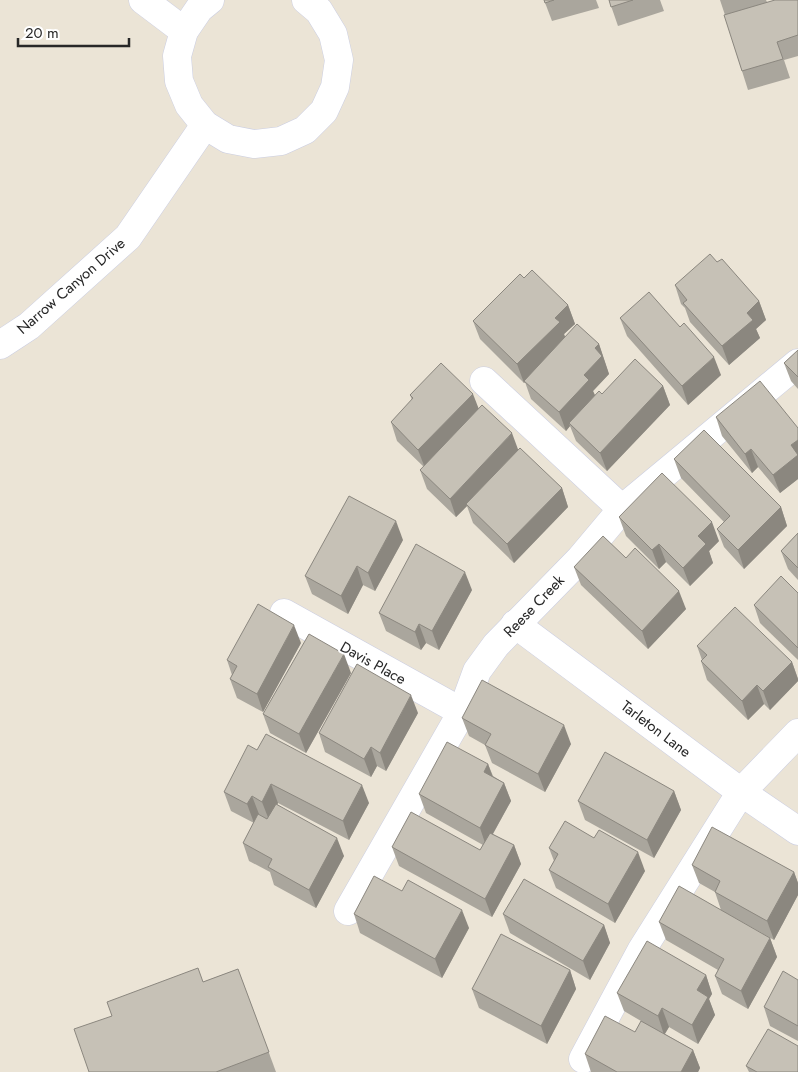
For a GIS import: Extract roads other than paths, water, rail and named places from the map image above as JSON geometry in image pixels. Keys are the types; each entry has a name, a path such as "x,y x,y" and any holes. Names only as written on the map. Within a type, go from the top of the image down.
{"street":[{"path":"143,0 184,31"},
{"path":"210,0 199,8 184,31 177,56 179,81 189,105 205,125 228,139 254,144 281,141 305,130 324,111 335,87 339,60 333,34 319,11 306,0"},
{"name":"Narrow Canyon Drive","path":"0,345 30,326 128,237 205,125"},
{"name":"Reese Creek","path":"348,911 462,712 478,671 496,645 580,559 622,509 798,363"},
{"path":"484,381 622,509"},
{"name":"Davis Place","path":"284,613 462,712"},
{"name":"Tarleton Lane","path":"515,624 741,792 798,831"},
{"path":"583,1059 641,952 741,792 798,733"}]}
